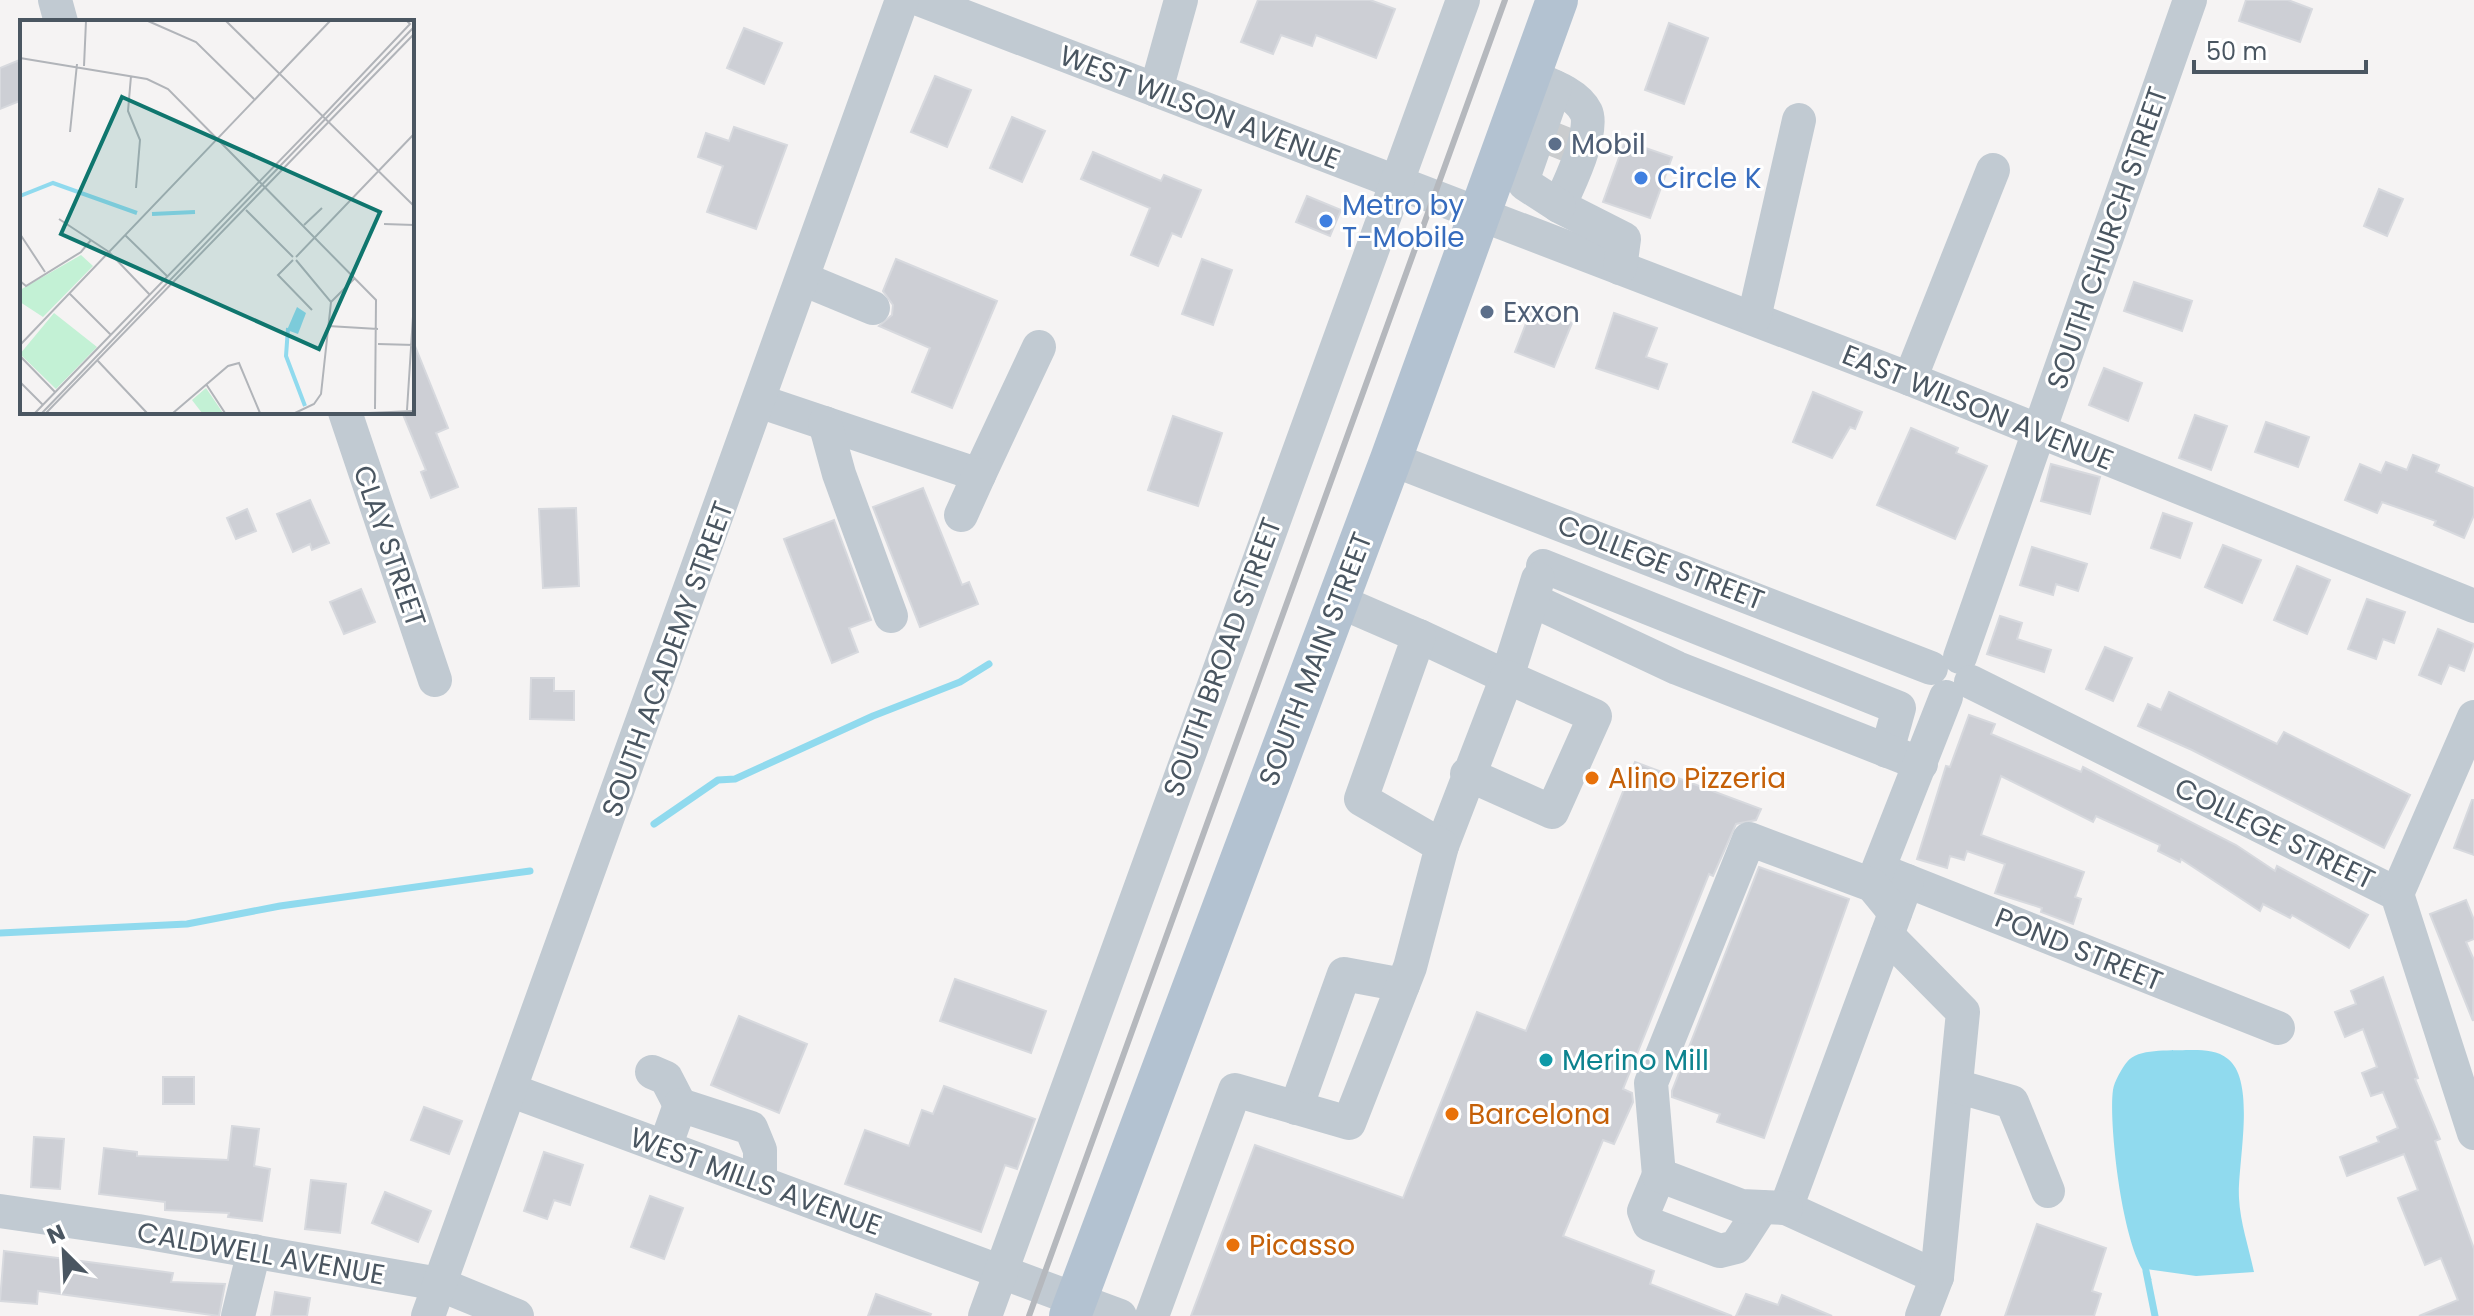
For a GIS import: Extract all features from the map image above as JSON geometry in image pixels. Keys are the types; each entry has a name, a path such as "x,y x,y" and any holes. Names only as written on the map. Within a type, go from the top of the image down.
{"main road":[{"name":"SOUTH MAIN STREET","path":"1074,1307 1479,215 1542,82 1557,0"}],"street":[{"path":"55,0 60,20"},
{"name":"SOUTH ACADEMY STREET","path":"428,1316 902,0"},
{"name":"WEST WILSON AVENUE","path":"921,0 1479,215"},
{"path":"1156,90 1181,0"},
{"name":"SOUTH BROAD STREET","path":"985,1316 1463,0"},
{"name":"SOUTH CHURCH STREET","path":"1659,1175 1644,1211 1649,1224 1720,1251 1736,1247 1774,1208 1891,924 1886,878 1921,764 2190,0"},
{"path":"1542,82 1575,98 1586,110 1589,120 1558,141 1525,173 1525,184 1559,206 1624,239 1620,268"},
{"path":"1542,82 1558,141 1559,206"},
{"path":"1754,318 1799,120"},
{"path":"1910,379 1993,170"},
{"name":"EAST WILSON AVENUE","path":"1479,215 1910,379 2474,606"},
{"path":"803,279 873,308"},
{"path":"961,515 1039,347"},
{"path":"759,401 979,475"},
{"name":"CLAY STREET","path":"346,414 435,680"},
{"path":"825,423 839,474 891,616"},
{"name":"COLLEGE STREET","path":"1391,459 1952,676 2397,894 2468,1091 2474,1133"},
{"path":"1152,1316 1235,1090 1349,1123 1403,985 1442,846 1467,774 1507,677 1557,521"},
{"path":"1543,566 1899,708 1887,751"},
{"path":"1336,600 1595,716 1552,812 1467,774"},
{"path":"1532,600 1677,668 1921,764"},
{"path":"1419,636 1361,799 1442,846"},
{"path":"2397,894 2474,717"},
{"name":"POND STREET","path":"1659,1175 1651,1083 1749,839 1886,878 2278,1028"},
{"path":"1891,924 1963,1012 1937,1277 1922,1316"},
{"path":"1296,1108 1344,974 1403,985"},
{"path":"652,1072 666,1078 680,1105 751,1128 760,1150 760,1182"},
{"path":"1956,1086 2012,1102 2048,1191"},
{"name":"WEST MILLS AVENUE","path":"510,1090 1002,1271 1074,1307 1120,1316"},
{"path":"665,1147 680,1105"},
{"path":"1659,1175 1741,1206 1774,1208 1937,1277"},
{"name":"CALDWELL AVENUE","path":"0,1211 439,1284 517,1316"},
{"path":"238,1316 254,1251"}],"water":[{"path":"2186,1050 2218,1053 2228,1059 2237,1070 2242,1086 2244,1125 2239,1198 2254,1272 2196,1276 2146,1269 2152,1280 2142,1269 2126,1222 2113,1131 2113,1090 2127,1062 2138,1054"}],"building":[{"path":"1258,0 1370,0 1395,9 1376,58 1316,35 1312,46 1281,35 1273,54 1241,42"},
{"path":"2246,0 2288,0 2312,9 2300,42 2239,21"},
{"path":"1669,23 1708,38 1684,104 1645,90"},
{"path":"744,28 782,43 764,84 727,68"},
{"path":"20,60 20,101 0,109 0,68"},
{"path":"935,76 971,90 947,147 911,132"},
{"path":"1012,117 1045,131 1022,182 990,168"},
{"path":"734,127 787,145 756,229 707,212 723,166 698,157 706,133 729,141"},
{"path":"1625,141 1672,157 1650,218 1603,202"},
{"path":"1093,152 1161,181 1164,175 1201,190 1181,237 1172,233 1158,266 1131,255 1150,208 1081,179"},
{"path":"2379,189 2403,199 2387,236 2364,226"},
{"path":"1307,196 1341,210 1330,236 1296,222"},
{"path":"896,259 997,301 952,408 912,392 930,348 879,326 892,315 893,305 883,291"},
{"path":"1202,259 1232,270 1213,325 1182,314"},
{"path":"2134,282 2192,301 2182,331 2124,311"},
{"path":"1532,308 1572,323 1554,367 1515,352"},
{"path":"1614,313 1657,328 1646,357 1667,364 1658,389 1596,368"},
{"path":"414,343 448,428 436,433 458,487 431,498 421,472 426,470 403,414 414,414"},
{"path":"2104,368 2142,383 2128,421 2089,405"},
{"path":"1813,392 1862,412 1855,429 1850,427 1832,458 1793,442"},
{"path":"2195,415 2227,426 2211,470 2179,458"},
{"path":"1173,416 1222,433 1198,506 1148,490"},
{"path":"2266,422 2309,437 2298,467 2255,452"},
{"path":"1911,428 1958,448 1956,453 1987,466 1955,539 1877,505"},
{"path":"2413,455 2439,465 2436,472 2474,488 2474,515 2464,538 2434,525 2436,521 2382,502 2377,513 2345,500 2360,464 2381,473 2386,462 2407,470"},
{"path":"2051,464 2100,477 2090,514 2041,501"},
{"path":"923,488 962,585 969,582 978,604 920,627 873,507"},
{"path":"310,500 329,543 312,550 310,544 293,552 277,514"},
{"path":"576,508 579,586 543,588 539,509"},
{"path":"247,509 256,531 236,539 227,518"},
{"path":"2163,513 2192,523 2180,558 2151,548"},
{"path":"834,520 871,620 849,628 858,652 832,663 784,539"},
{"path":"2223,545 2261,560 2242,603 2205,587"},
{"path":"2032,547 2087,564 2078,591 2056,584 2053,595 2020,585"},
{"path":"2297,566 2330,580 2307,634 2274,620"},
{"path":"361,589 375,622 344,634 330,602"},
{"path":"2367,599 2405,612 2394,643 2383,639 2376,659 2348,649"},
{"path":"2000,616 2022,623 2017,639 2051,650 2044,672 1987,654"},
{"path":"2438,629 2474,644 2464,671 2449,665 2441,684 2419,675"},
{"path":"2105,647 2132,658 2113,701 2086,689"},
{"path":"531,678 554,678 554,691 574,691 574,720 530,719"},
{"path":"2169,692 2277,744 2284,732 2410,795 2384,848 2192,750 2138,726 2148,704 2161,710"},
{"path":"1969,715 1995,724 1991,734 2081,772 2083,767 2236,845 2275,871 2277,866 2368,915 2349,948 2292,915 2290,918 2263,904 2260,911 2181,859 2180,862 2158,851 2160,845 2096,816 2093,822 2001,776 1981,835 2084,872 2075,897 2081,899 2073,924 2041,912 2042,908 1995,893 2005,864 1967,851 1964,860 1950,856 1947,868 1917,859 1946,766 1950,767"},
{"name":"Merino Mill","path":"1635,762 1761,809 1756,820 1736,824 1713,876 1709,874 1623,1089 1632,1093 1633,1102 1614,1144 1603,1140 1563,1236 1654,1271 1650,1284 1732,1316 1191,1316 1255,1145 1403,1198 1477,1012 1526,1031"},
{"path":"2474,800 2474,855 2454,848"},
{"path":"1759,867 1849,899 1764,1138 1717,1122 1720,1114 1672,1097"},
{"path":"2466,900 2474,920 2474,939 2466,942 2474,960 2473,1021 2430,914"},
{"path":"2383,977 2418,1078 2415,1079 2440,1139 2435,1141 2474,1249 2474,1316 2419,1316 2458,1300 2441,1258 2425,1265 2398,1198 2418,1190 2404,1154 2347,1176 2340,1157 2379,1142 2377,1137 2398,1128 2383,1092 2371,1096 2362,1073 2377,1067 2363,1029 2345,1037 2335,1012 2356,1004 2351,991"},
{"path":"955,979 1046,1011 1031,1053 940,1021"},
{"path":"739,1016 807,1044 779,1113 711,1085"},
{"path":"163,1077 194,1077 194,1104 163,1104"},
{"path":"944,1086 1035,1119 1017,1169 1005,1165 981,1232 845,1184 865,1130 909,1146 922,1110 933,1114"},
{"path":"424,1107 462,1121 449,1154 411,1140"},
{"path":"232,1126 259,1129 254,1166 270,1169 262,1221 228,1217 229,1213 165,1210 165,1202 99,1194 104,1148 137,1152 137,1156 228,1160"},
{"path":"34,1137 64,1139 60,1189 31,1187"},
{"path":"544,1152 583,1165 570,1205 554,1200 547,1219 524,1211"},
{"path":"311,1180 346,1184 340,1233 305,1229"},
{"path":"385,1192 431,1211 418,1242 372,1223"},
{"path":"650,1196 683,1208 664,1259 631,1247"},
{"path":"2037,1224 2106,1248 2092,1291 2101,1294 2094,1316 2005,1316"},
{"path":"4,1251 173,1273 171,1282 225,1284 219,1316 38,1291 37,1304 0,1301"},
{"path":"275,1292 310,1298 307,1316 271,1316"},
{"path":"876,1294 931,1314 868,1316"},
{"path":"1746,1294 1778,1305 1782,1295 1832,1316 1736,1316"}],"waterway":[{"path":"654,824 718,780 735,779 873,716 960,682 989,664"},
{"path":"0,933 187,924 280,906 530,871"},
{"path":"2146,1271 2155,1316"}],"tunnel":[{"path":"1543,135 1568,145"}],"railway":[{"path":"1029,1316 1505,0"}],"place":[{"name":"Mobil","path":"1555,144"},
{"name":"Circle K","path":"1641,178"},
{"name":"Metro by T-Mobile","path":"1326,221"},
{"name":"Exxon","path":"1487,312"},
{"name":"Alino Pizzeria","path":"1592,778"},
{"name":"Merino Mill","path":"1546,1060"},
{"name":"Barcelona","path":"1452,1114"},
{"name":"Picasso","path":"1233,1245"}]}
